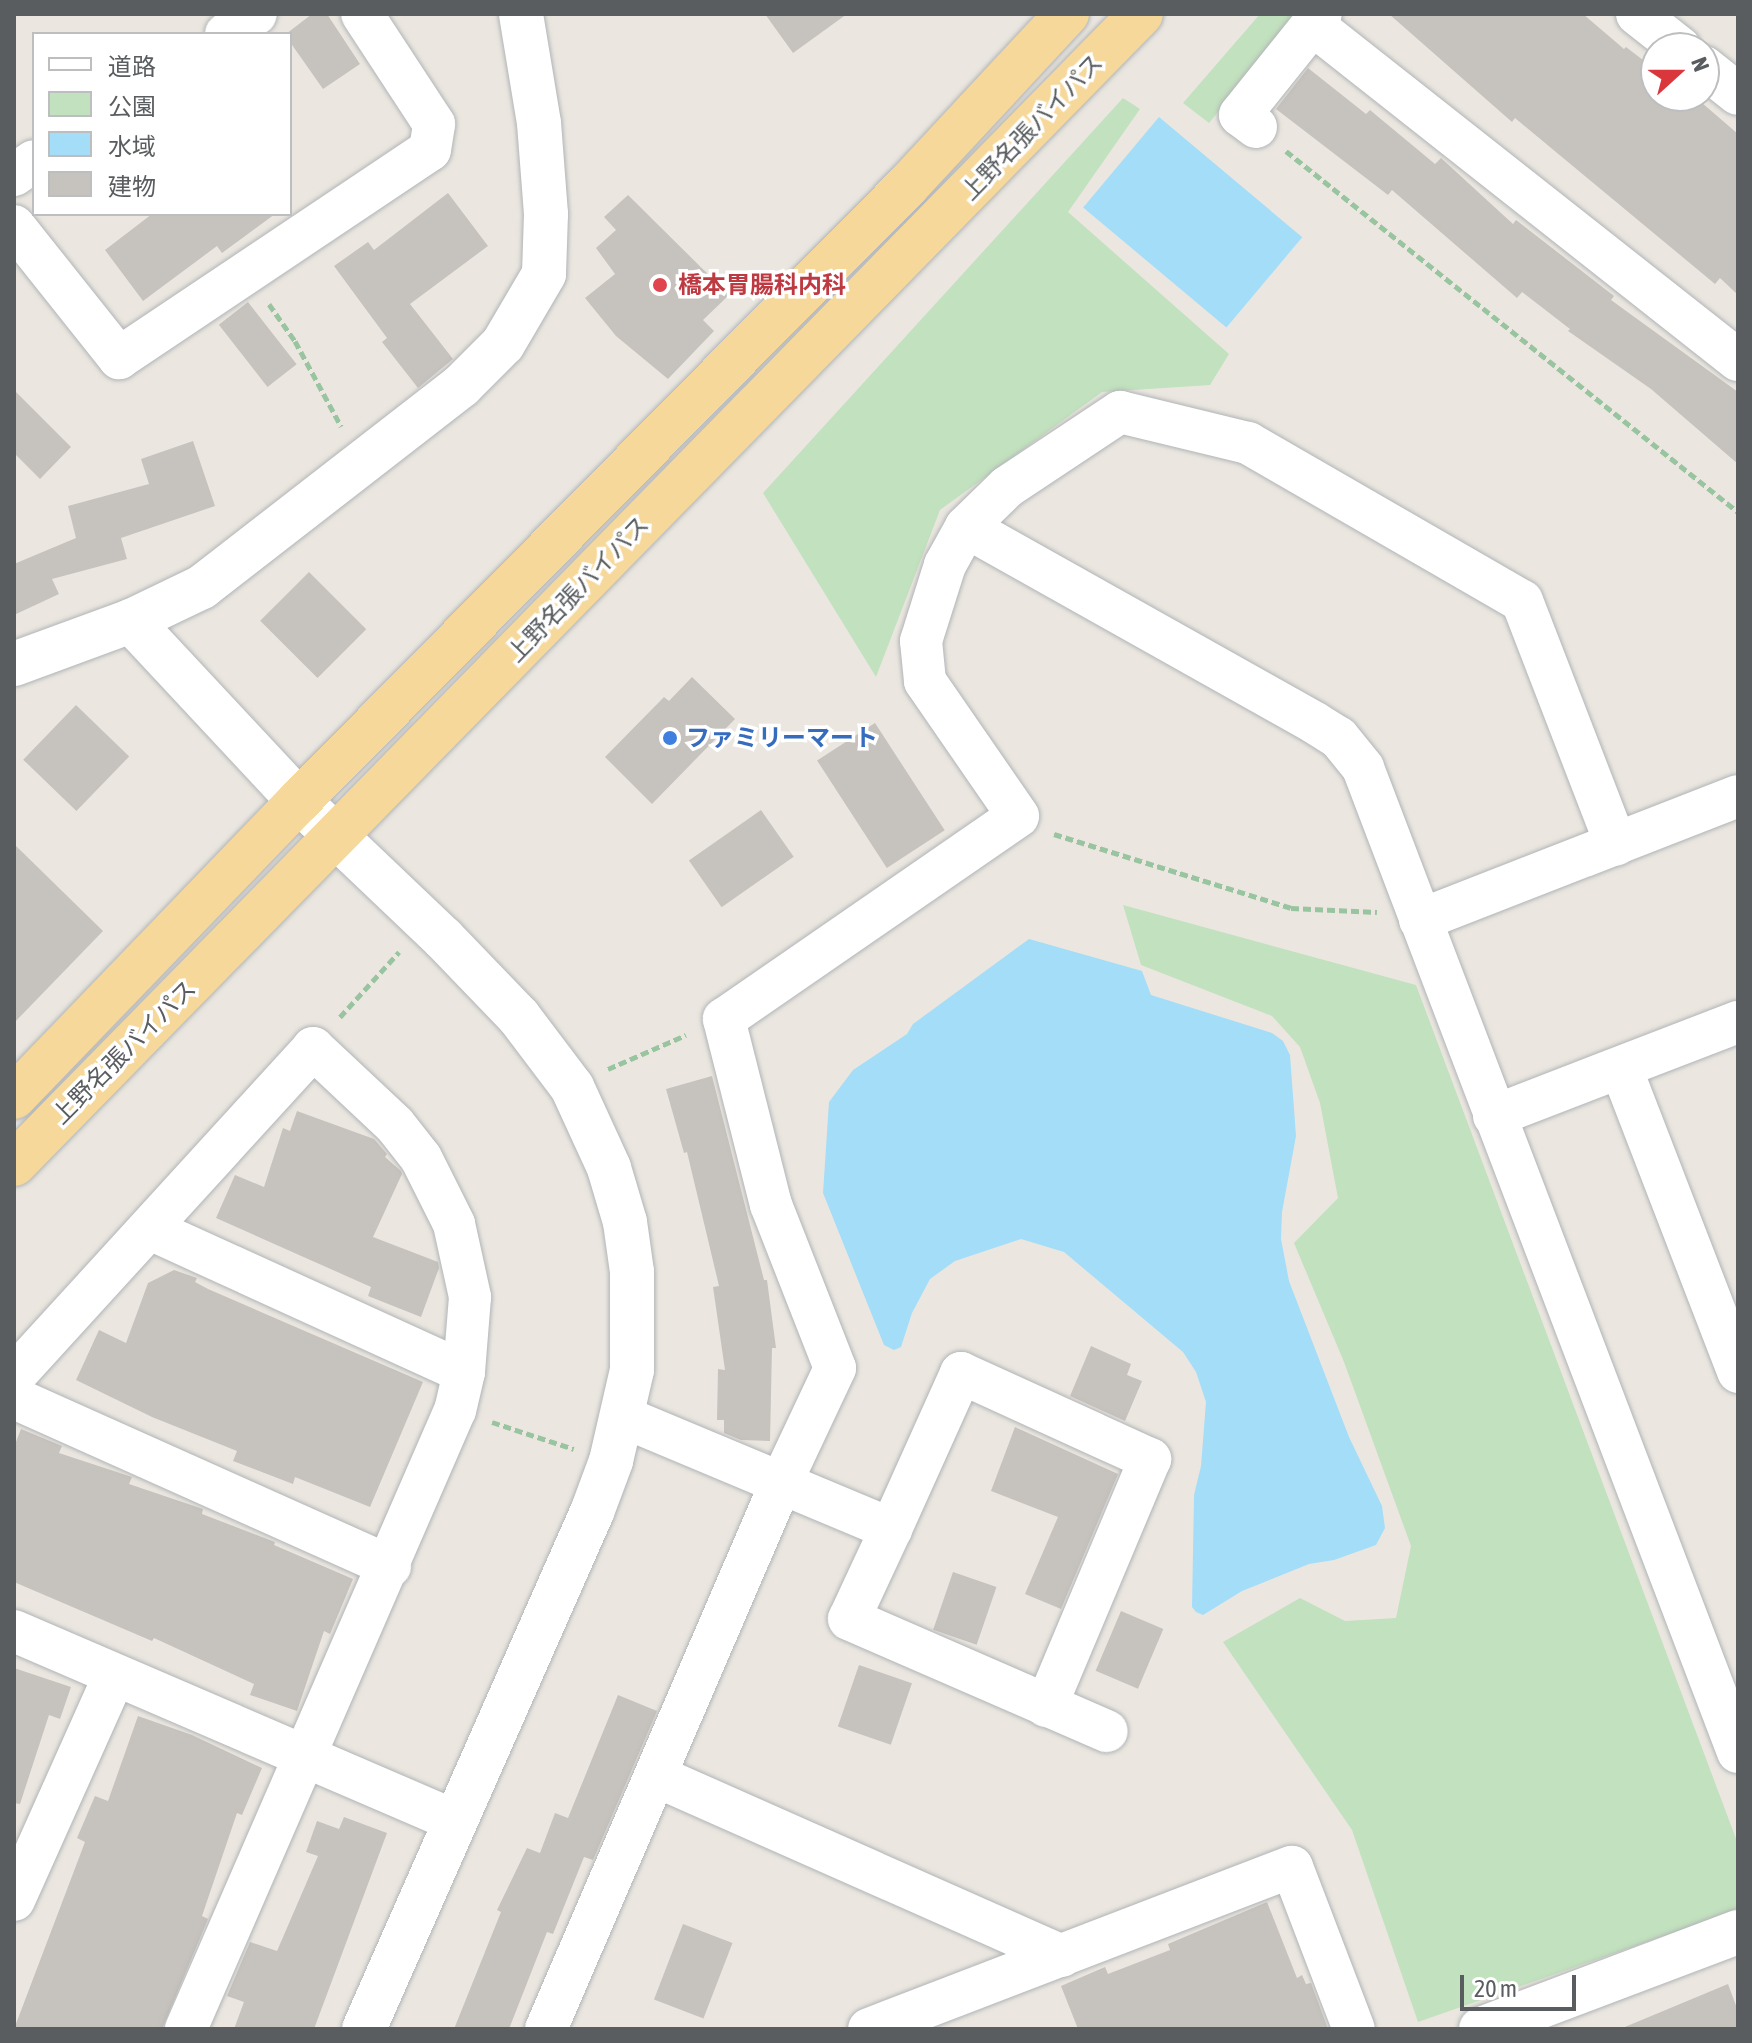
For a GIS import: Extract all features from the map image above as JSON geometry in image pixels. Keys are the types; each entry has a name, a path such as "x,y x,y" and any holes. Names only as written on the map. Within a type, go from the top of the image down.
{"highway":[{"name":"上野名張バイパス","path":"14,1097 299,801 907,186 1067,14"},
{"name":"上野名張バイパス","path":"14,1164 1141,14"}],"street":[{"path":"229,32 256,14"},
{"path":"14,226 119,358 245,270 430,150 434,124 362,14"},
{"path":"14,664 131,621 202,587 461,386 503,344 544,274 546,214 539,123 521,14"},
{"path":"1637,14 1660,32"},
{"path":"1256,127 1240,115 1317,19 1738,360"},
{"path":"1720,80 1738,94"},
{"path":"14,175 32,162"},
{"path":"546,2029 781,1483 835,1368 771,1205 724,1019 1018,816 925,681 921,641 945,565 966,527 1007,487 1120,412 1248,443 1522,601 1616,845"},
{"path":"966,527 1339,738 1363,768 1494,1116 1729,1701 1738,1752"},
{"path":"131,621 299,801 519,1017 572,1087 593,1129 625,1222 632,1272 632,1370 611,1461 592,1512 364,2029"},
{"path":"1420,920 1738,796"},
{"path":"1494,1116 1738,1022"},
{"path":"14,1376 313,1048 395,1125 421,1158 443,1201 460,1245 470,1297 460,1391 390,1566 186,2029"},
{"path":"1621,1068 1738,1372"},
{"path":"150,1229 460,1391"},
{"path":"1046,1706 1150,1459 961,1373 849,1619 1046,1706 1107,1731"},
{"path":"14,1398 390,1566"},
{"path":"621,1416 891,1529"},
{"path":"14,1631 456,1821"},
{"path":"19,1874 114,1676"},
{"path":"656,1776 1062,1956"},
{"path":"869,2029 1292,1867 1354,2029"},
{"path":"1481,2029 1738,1932"}],"path":[{"path":"1256,127 1738,512"},
{"path":"245,270 295,341 362,464"},
{"path":"1018,816 1032,827 1291,908 1397,913 1420,920"},
{"path":"313,1048 399,952"},
{"path":"608,1069 724,1019"},
{"path":"460,1391 574,1449"}],"green space":[{"path":"1260,14 1298,14 1209,123 1183,103"},
{"path":"1123,98 1140,109 1068,212 1229,354 1210,385 1102,392 940,510 876,677 763,493"},
{"path":"1123,905 1416,985 1738,1844 1738,1910 1418,2022 1352,1830 1223,1642 1300,1598 1345,1621 1396,1618 1411,1546 1344,1362 1294,1243 1338,1198 1320,1103 1300,1047 1272,1016 1141,965"}],"water":[{"path":"1159,117 1302,237 1226,328 1083,207"},
{"path":"1029,939 1142,971 1151,995 1272,1033 1283,1041 1290,1055 1296,1136 1282,1212 1281,1239 1289,1281 1349,1437 1382,1506 1385,1528 1376,1545 1334,1560 1309,1564 1242,1591 1203,1615 1196,1612 1192,1607 1194,1495 1201,1466 1206,1402 1196,1372 1183,1352 1064,1252 1021,1239 955,1261 930,1279 912,1313 901,1347 894,1350 884,1345 823,1193 829,1102 853,1070 907,1034 913,1024"}],"building":[{"path":"312,14 327,14 360,64 323,89 292,45 292,32 289,32"},
{"path":"765,14 847,14 793,53"},
{"path":"1389,14 1583,14 1624,49 1626,47 1640,58 1640,112 1713,112 1738,134 1738,295 1720,278 1715,284 1515,118 1512,122"},
{"path":"1308,68 1366,114 1370,110 1435,164 1441,158 1513,224 1516,220 1614,296 1611,300 1738,392 1738,464 1651,389 1568,331 1570,329 1522,292 1517,298 1392,190 1388,195 1276,109"},
{"path":"448,193 488,246 410,304 453,359 418,388 382,342 387,338 334,266 368,242 374,250"},
{"name":"橋本胃腸科内科","path":"628,195 729,295 703,320 714,331 668,379 616,336 585,298 615,274 596,248 616,230 604,217"},
{"path":"149,216 272,216 222,253 217,246 143,301 105,250"},
{"path":"248,302 297,364 267,387 219,325"},
{"path":"14,390 71,447 40,479 14,453"},
{"path":"193,441 215,506 121,538 127,559 52,579 59,594 14,615 14,564 76,538 68,506 149,484 141,459"},
{"path":"309,572 366,629 317,678 260,621"},
{"name":"ファミリーマート","path":"692,677 735,719 652,804 605,757 664,697 669,701"},
{"path":"76,705 129,756 76,811 23,760"},
{"path":"875,723 945,830 887,868 817,761"},
{"path":"761,810 794,857 722,907 689,860"},
{"path":"14,844 103,931 14,1023"},
{"path":"712,1076 764,1280 767,1280 776,1348 772,1348 770,1441 741,1440 724,1433 724,1420 717,1420 718,1369 725,1370 713,1287 719,1286 687,1152 684,1153 666,1089"},
{"path":"297,1111 374,1139 387,1154 385,1157 401,1171 373,1237 438,1262 439,1268 421,1317 368,1296 371,1287 216,1218 235,1175 264,1187 283,1128 290,1131"},
{"path":"174,1270 197,1278 195,1282 208,1289 423,1382 370,1507 295,1477 293,1484 233,1461 237,1451 152,1417 76,1380 99,1330 126,1343 148,1283"},
{"path":"1091,1346 1131,1364 1127,1375 1142,1381 1125,1421 1070,1396"},
{"path":"1015,1427 1118,1474 1061,1609 1025,1594 1058,1517 991,1491"},
{"path":"21,1429 62,1446 59,1453 132,1477 129,1484 203,1509 202,1514 275,1542 274,1545 353,1579 330,1634 324,1631 297,1711 250,1695 254,1684 154,1638 152,1641 14,1582 14,1447"},
{"path":"953,1572 996,1587 977,1645 933,1630"},
{"path":"1121,1611 1163,1629 1138,1689 1096,1671"},
{"path":"859,1665 912,1683 891,1745 838,1726"},
{"path":"14,1668 71,1687 60,1719 49,1715 20,1804 14,1803"},
{"path":"618,1695 657,1711 593,1860 584,1857 553,1934 547,1932 509,2029 454,2029 501,1912 497,1910 527,1848 540,1853 555,1813 568,1818"},
{"path":"138,1716 192,1735 262,1768 242,1815 237,1813 202,1916 208,1919 162,2029 14,2029 85,1842 77,1838 95,1796 108,1801"},
{"path":"344,1817 387,1833 314,2029 234,2029 244,2002 227,1996 250,1942 277,1951 318,1856 306,1852 317,1821 339,1829"},
{"path":"1267,1902 1297,1978 1302,1975 1306,1984 1311,1983 1328,2029 1078,2029 1061,1986 1105,1967 1108,1974 1170,1950 1168,1944"},
{"path":"683,1924 732,1943 703,2019 654,2000"},
{"path":"1728,1984 1738,2011 1738,2029 1620,2029"}],"place":[{"name":"橋本胃腸科内科","path":"660,285"},
{"name":"ファミリーマート","path":"670,738"}]}
